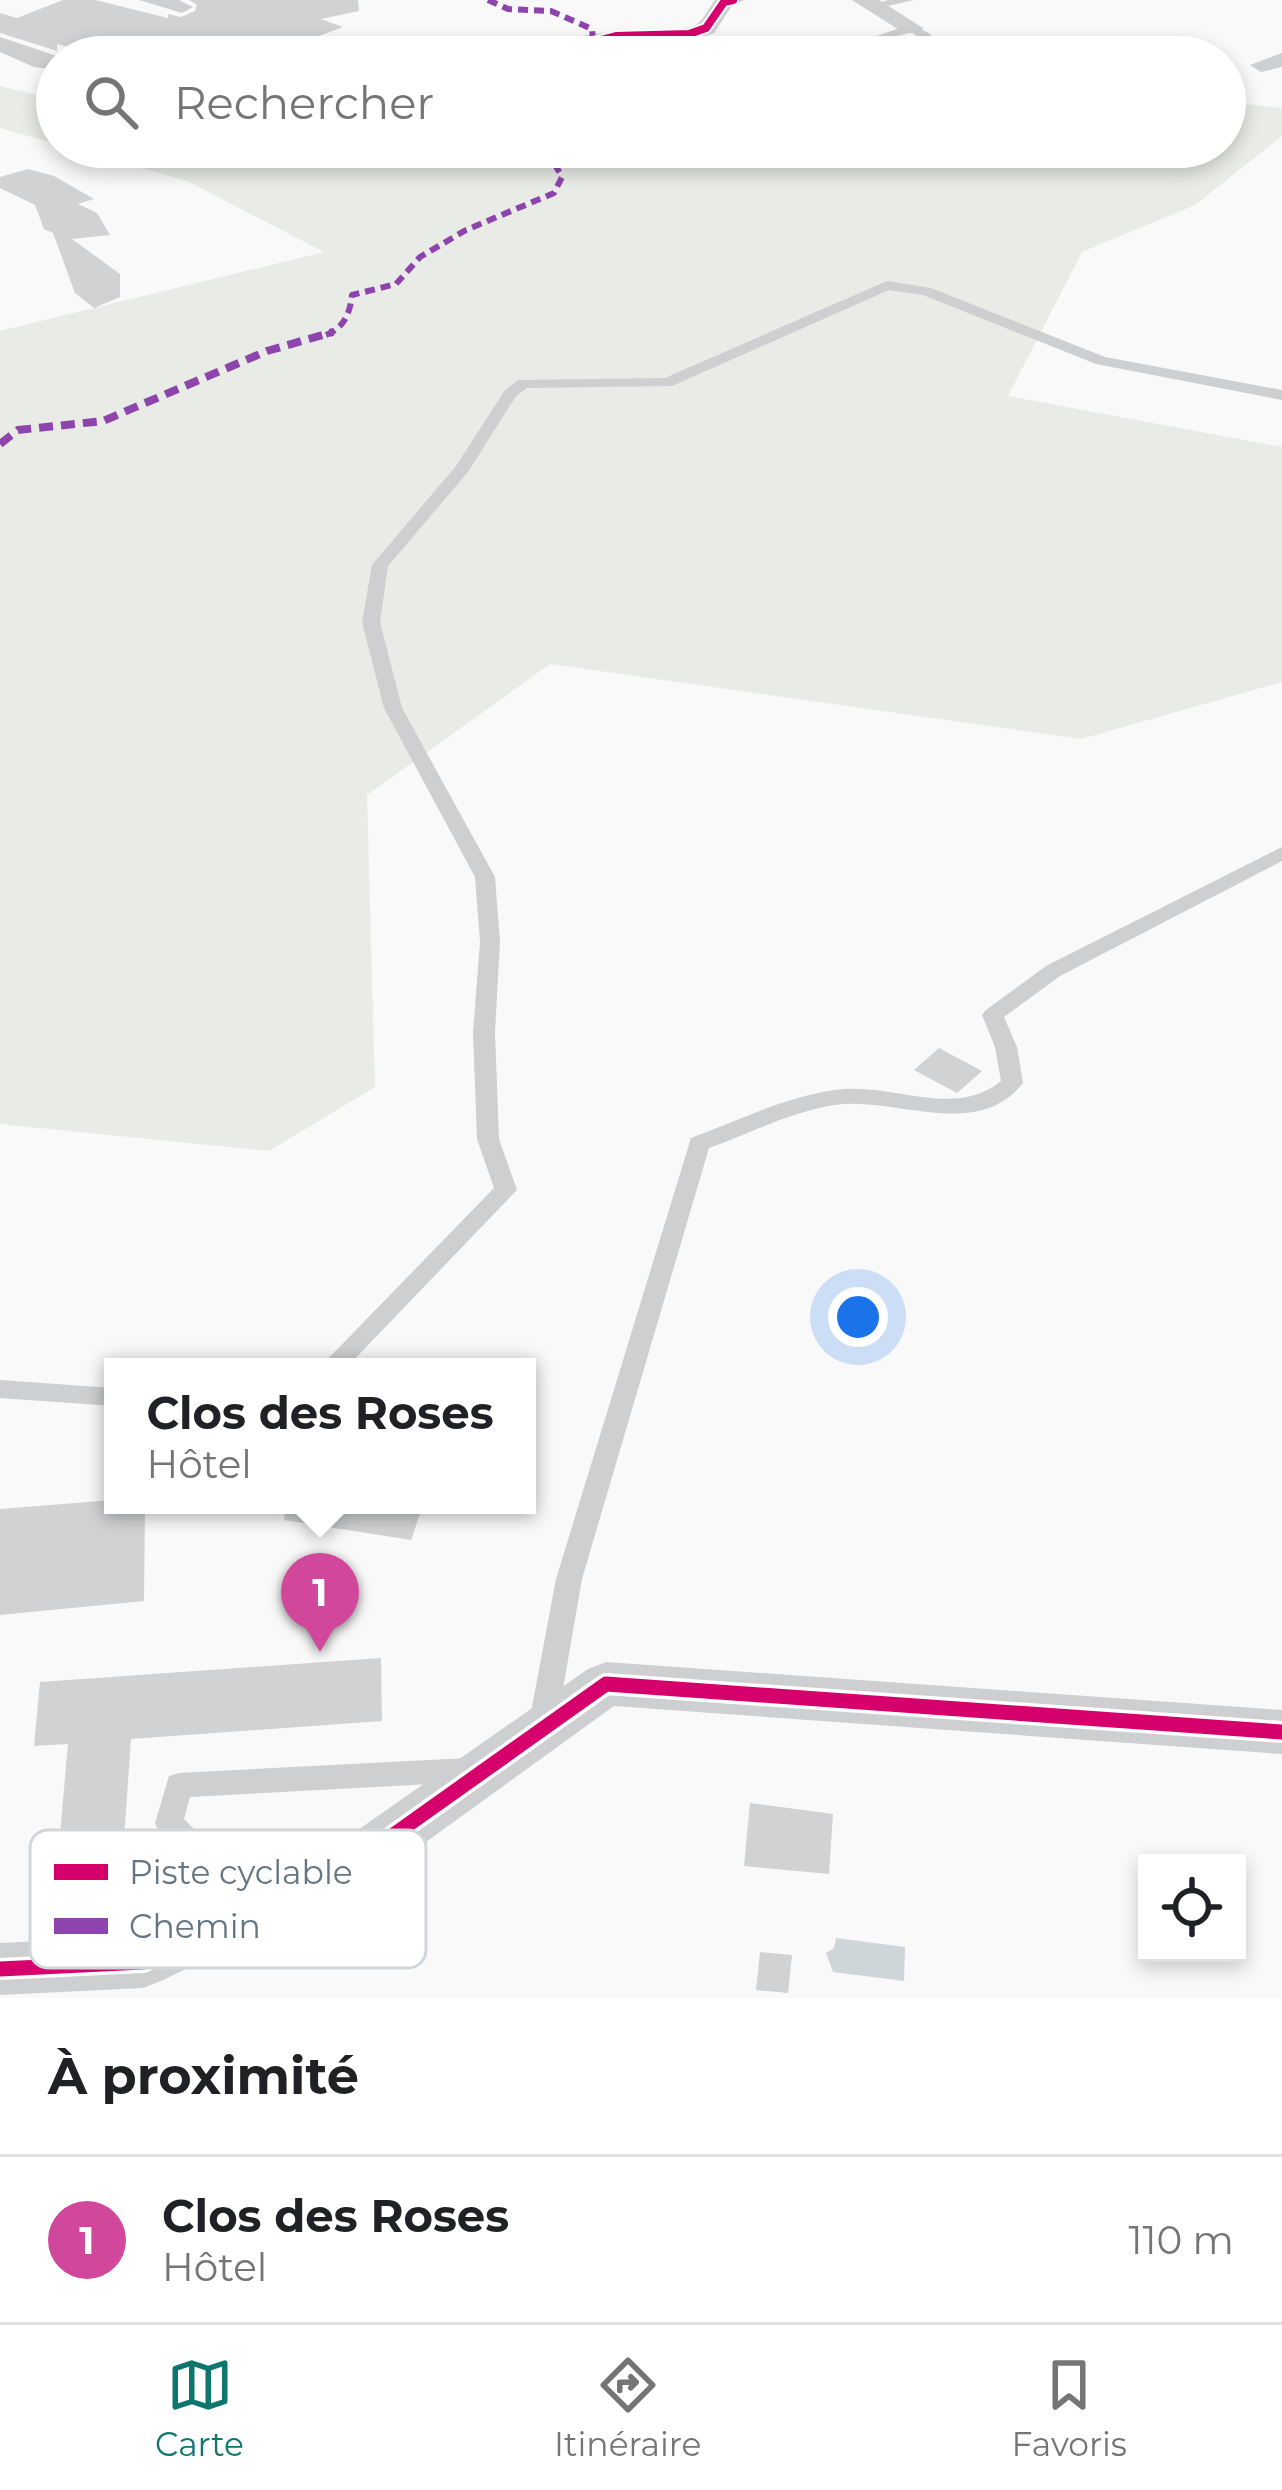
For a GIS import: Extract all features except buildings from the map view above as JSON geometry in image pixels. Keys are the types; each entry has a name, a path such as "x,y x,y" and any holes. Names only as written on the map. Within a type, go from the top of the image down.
{"street":[{"path":"150,0 182,7"},
{"path":"706,0 734,0"},
{"path":"616,36 689,34 706,28 724,2"},
{"path":"869,3 912,28"},
{"path":"0,44 36,59"},
{"path":"400,1830 606,1684 1282,1732"},
{"path":"0,1969 30,1968"}],"lane":[{"path":"869,3 908,0"},
{"path":"887,36 912,28 924,36"},
{"path":"341,1358 506,1190 488,1139 484,1032 490,942 485,877 393,708 371,622 380,565 462,469 510,393 523,383 552,381 667,383 886,286 926,291 1100,361 1282,395"},
{"path":"542,1730 569,1579 699,1143 848,1096 965,1107 996,1100 1012,1083 1006,1048 993,1015 1053,971 1282,853"},
{"path":"0,1389 104,1396"},
{"path":"176,1830 169,1823 178,1785 486,1769"}],"shaded area":[{"path":"0,86 36,95 36,138 0,128"},
{"path":"1246,104 1282,108 1282,136 1246,165"},
{"path":"141,168 1242,168 1195,205 1082,252 1008,396 1282,447 1282,682 1081,739 550,664 367,795 375,1087 269,1151 0,1124 0,331 324,252 187,181"},
{"path":"836,1938 905,1947 904,1981 833,1972 826,1953 834,1948"}],"marked path":[{"path":"488,0 508,9 557,13 592,29 593,36"},
{"path":"0,444 18,430 103,421 267,351 336,331 350,313 352,295 396,284 420,257 466,230 554,193 562,177 557,168"}],"cycle path":[{"path":"616,36 689,34 706,28 724,2 733,0"},
{"path":"401,1830 606,1684 1282,1732"},
{"path":"0,1969 30,1968"}],"place":[{"name":"Clos des Roses","path":"320,1652"}]}
